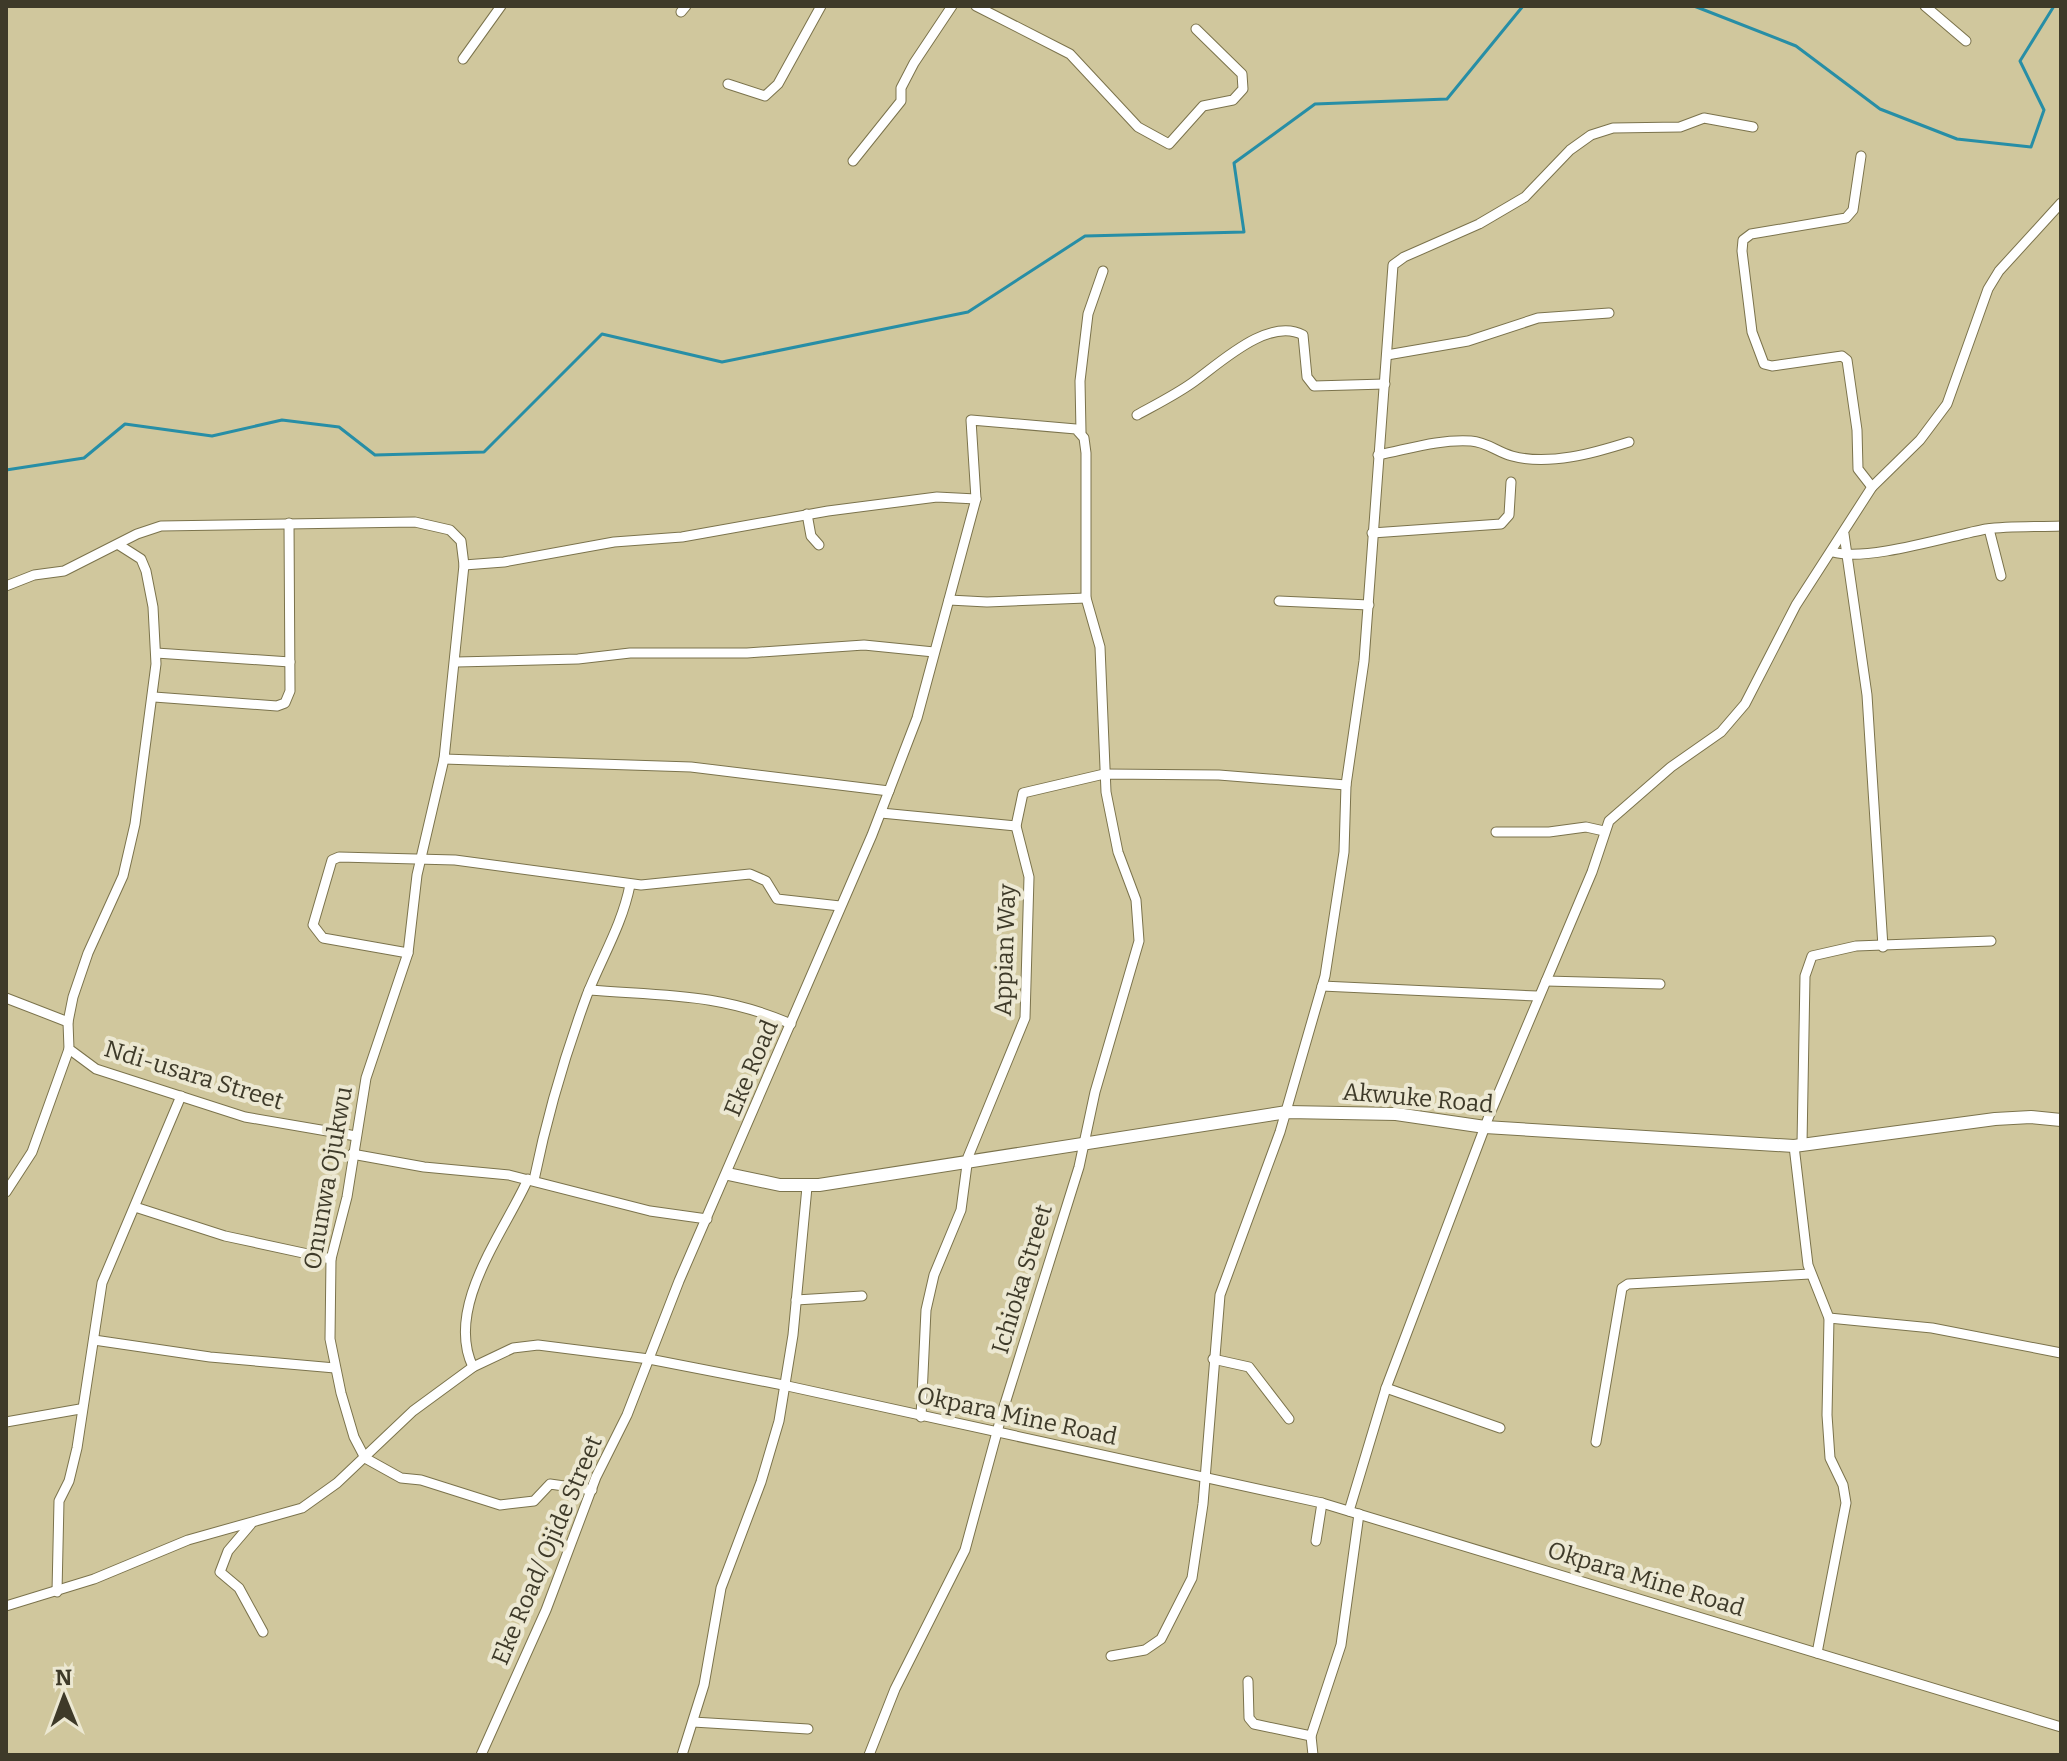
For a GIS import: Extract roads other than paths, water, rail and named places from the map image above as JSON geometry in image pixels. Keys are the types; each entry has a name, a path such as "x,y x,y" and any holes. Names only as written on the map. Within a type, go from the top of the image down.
{"main road":[{"name":"Akwuke Road","path":"728,1174 780,1185 807,1187 1287,1112 1408,1114 1485,1127 1798,1145 1995,1119 2031,1117 2061,1120"}],"street":[{"path":"463,59 501,6"},
{"path":"728,84 765,96 778,84 821,6"},
{"path":"853,161 901,101 901,88 914,63 952,6"},
{"path":"976,6 1070,54 1138,127 1169,144 1203,106 1233,100 1243,89 1242,74 1196,29"},
{"path":"1925,6 1966,41"},
{"path":"1111,1656 1145,1650 1161,1639 1192,1578 1198,1550 1220,1295 1287,1112 1322,986 1344,852 1346,785 1361,689 1393,265 1479,224 1525,197 1570,150 1591,135 1624,127 1680,127 1704,118 1753,127"},
{"path":"1861,156 1853,210 1846,218 1751,234 1743,240 1742,251 1752,332 1764,364 1772,366 1842,356 1847,360 1857,430 1858,469 1872,487"},
{"path":"1349,1511 1386,1388 1537,996 1592,872 1604,831 1625,807 1735,718 1796,605 1833,552 1872,487 1934,424 1949,399 1998,273 2061,203"},
{"name":"Ichioka Street","path":"869,1755 895,1689 965,1550 996,1430 1086,1141 1095,1092 1139,941 1136,900 1111,824 1104,774 1100,647 1086,598 1086,453 1081,432 1080,381 1088,314 1103,271"},
{"path":"1387,355 1468,341 1538,318 1609,313"},
{"path":"1137,415 1193,382 1228,353 1260,337 1279,333 1303,335 1307,377 1314,386 1385,384"},
{"name":"Eke Road","path":"649,1359 881,813 917,718 976,499 971,420 1067,427 1081,432"},
{"path":"1378,455 1461,441 1488,444 1512,456 1555,458 1583,455 1629,442"},
{"path":"1372,533 1501,524 1509,515 1511,482"},
{"path":"6,586 34,575 64,571 137,534 161,526 397,521 443,527 461,541 464,565 504,562 614,542 682,537 807,514 937,497 976,499"},
{"path":"807,514 811,536 819,545"},
{"path":"154,697 282,705 290,691 289,523"},
{"path":"1833,552 1849,554 1989,529 2061,526"},
{"path":"1989,529 2001,576"},
{"path":"1844,534 1867,695 1883,947"},
{"name":"Ndi-usara Street","path":"119,545 136,555 144,566 153,607 156,653 154,697 135,824 123,876 88,953 68,1022 69,1049 96,1069 245,1117 356,1136"},
{"name":"Onunwa Ojukwu","path":"365,1458 354,1437 335,1368 329,1317 331,1259 347,1197 370,1061 408,953 420,861 444,759 464,565"},
{"path":"949,600 987,602 1086,598"},
{"path":"1279,601 1369,605"},
{"path":"456,662 578,659 630,653 747,653 864,645 934,652"},
{"path":"156,653 290,662"},
{"path":"444,759 703,767 889,791"},
{"path":"881,813 1016,826 1021,798 1027,789 1104,774 1219,775 1346,785"},
{"name":"Appian Way","path":"921,1417 928,1299 938,1258 961,1210 967,1161 1025,1018 1029,877 1016,826"},
{"path":"1496,832 1549,832 1586,827 1604,831"},
{"path":"408,953 323,938 313,925 332,860 339,857 474,862 630,885 750,874 766,881 777,899 840,906"},
{"path":"473,1367 464,1345 471,1303 492,1242 504,1228 531,1179 563,1062 589,990 615,938 630,885"},
{"path":"1817,1653 1846,1503 1843,1485 1830,1458 1827,1415 1829,1318 1810,1274 1798,1145 1808,964 1812,956 1825,951 1991,941"},
{"path":"1546,981 1660,984"},
{"path":"1322,986 1537,996"},
{"path":"589,990 669,994 738,1003 791,1024"},
{"path":"6,998 68,1022"},
{"path":"6,1192 32,1152 69,1049"},
{"path":"57,1592 57,1512 72,1470 102,1283 181,1096"},
{"path":"352,1154 424,1167 531,1179 635,1207 707,1219"},
{"path":"682,1755 704,1685 721,1588 761,1482 779,1421 796,1300 807,1187"},
{"path":"135,1207 225,1236 331,1259"},
{"path":"1596,1442 1622,1288 1628,1284 1810,1274"},
{"path":"796,1300 862,1296"},
{"path":"1829,1318 1932,1328 2061,1353"},
{"path":"94,1340 210,1357 335,1368"},
{"name":"Okpara Mine Road","path":"6,1606 57,1592 188,1540 308,1505 365,1458 404,1419 473,1367 503,1352 530,1345 649,1359 783,1385 1322,1503 2061,1727"},
{"name":"Eke Road/ Ojide Street","path":"481,1755 546,1610 592,1490 649,1359"},
{"path":"1213,1359 1249,1367 1289,1419"},
{"path":"1386,1388 1500,1428"},
{"path":"6,1422 80,1409"},
{"path":"365,1458 401,1478 421,1480 500,1505 534,1501 550,1484 568,1483 592,1490"},
{"path":"1316,1541 1322,1503"},
{"path":"1313,1755 1311,1736 1341,1645 1359,1514"},
{"path":"251,1524 228,1551 220,1572 239,1588 263,1632"},
{"path":"1248,1681 1249,1718 1254,1724 1311,1736"},
{"path":"693,1722 808,1729"}],"waterway":[{"path":"6,470 84,458 125,424 212,436 282,420 339,427 375,455 484,452 602,334 722,362 968,312 1085,236 1244,232 1234,163 1315,104 1447,99 1523,6"},
{"path":"1694,6 1796,46 1880,109 1957,139 2031,147 2044,110 2020,61 2054,6"}]}
